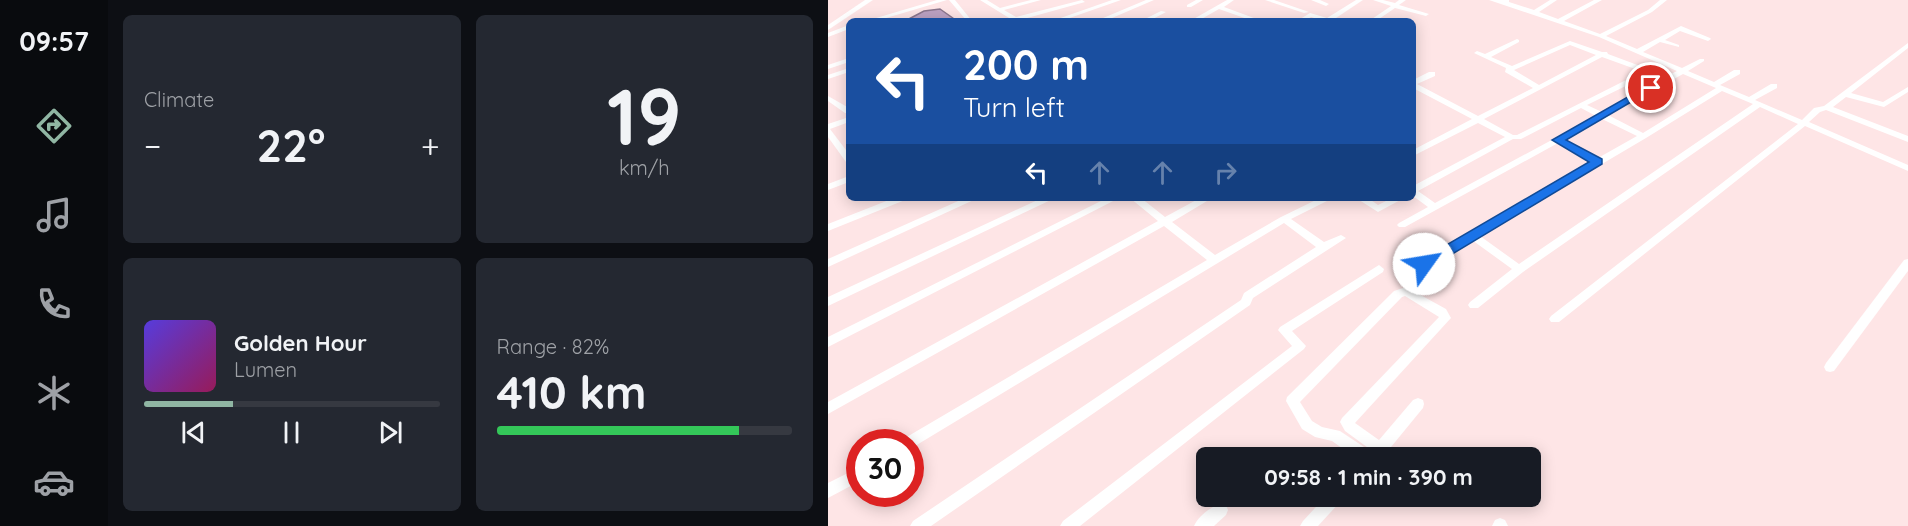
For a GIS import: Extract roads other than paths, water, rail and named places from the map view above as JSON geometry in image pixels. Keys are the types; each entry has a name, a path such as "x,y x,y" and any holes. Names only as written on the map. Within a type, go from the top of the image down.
{"main road":[{"path":"828,23 864,0"},
{"path":"828,28 870,0"}],"street":[{"path":"878,18 925,2 944,0"},
{"path":"952,0 968,18"},
{"path":"983,0 1013,18"},
{"path":"998,10 1038,0"},
{"path":"1064,18 1118,0"},
{"path":"1106,18 1151,0"},
{"path":"1189,6 1200,0"},
{"path":"1208,18 1219,7 1231,0"},
{"path":"1268,0 1306,12"},
{"path":"1314,0 1326,3"},
{"path":"1333,18 1360,0"},
{"path":"1376,0 1426,14"},
{"path":"1376,18 1403,0"},
{"path":"1492,0 1505,1 1536,11 1601,36 1908,168"},
{"path":"1536,11 1554,0"},
{"path":"1559,21 1599,0"},
{"path":"1601,36 1650,11 1664,0"},
{"path":"1024,18 1082,2"},
{"path":"1219,7 1251,18"},
{"path":"1150,18 1163,12"},
{"path":"1305,18 1310,15 1320,18"},
{"path":"828,35 846,28"},
{"path":"1637,52 1680,28 1708,39"},
{"path":"1659,40 1677,46"},
{"path":"1485,57 1517,41"},
{"path":"1477,53 1511,68 1570,43 1667,79"},
{"path":"1416,152 1622,45"},
{"path":"1555,319 1804,123 1817,110 1827,108 1908,45"},
{"path":"1402,225 1702,60"},
{"path":"828,67 846,61"},
{"path":"1511,68 1508,70 1539,88"},
{"path":"1416,189 1511,137 1518,136 1641,75 1642,69"},
{"path":"828,77 846,71"},
{"path":"1424,264 1643,136 1737,72"},
{"path":"1416,82 1432,74"},
{"path":"1416,86 1511,137"},
{"path":"1474,305 1519,269 1774,86"},
{"path":"1845,94 1884,105 1908,89"},
{"path":"1416,94 1423,90"},
{"path":"828,98 846,113"},
{"path":"1581,105 1643,136"},
{"path":"1827,108 1908,139"},
{"path":"846,116 828,129 846,156"},
{"path":"1558,140 1598,162"},
{"path":"837,144 846,141"},
{"path":"828,187 846,180"},
{"path":"1416,193 1434,207"},
{"path":"828,228 895,201"},
{"path":"828,263 966,201"},
{"path":"828,302 1044,201"},
{"path":"828,342 1108,201"},
{"path":"1139,201 1214,260"},
{"path":"828,408 1202,201"},
{"path":"924,434 1284,219 1323,201"},
{"path":"1366,201 1378,209 1393,201"},
{"path":"1284,219 1323,248"},
{"path":"1472,235 1519,269"},
{"path":"918,526 1246,302 1248,296 1341,238"},
{"path":"1830,367 1908,263"},
{"path":"1068,526 1300,346 1284,330 1379,269"},
{"path":"1406,291 1442,312 1445,318 1347,422 1374,455 1335,435 1320,433 1307,424 1292,402 1398,294 1406,291"},
{"path":"1381,447 1418,404"},
{"path":"828,491 846,480"},
{"path":"1308,526 1326,507"},
{"path":"1202,526 1221,510"}]}
